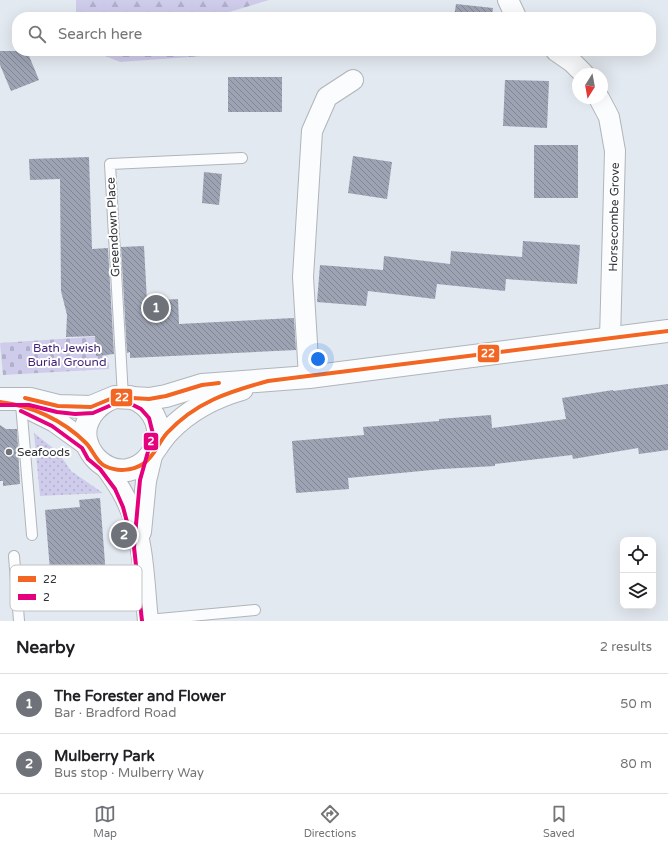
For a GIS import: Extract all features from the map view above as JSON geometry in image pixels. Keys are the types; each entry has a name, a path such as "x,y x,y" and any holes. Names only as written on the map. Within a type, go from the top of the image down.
{"main road":[{"path":"10,401 75,408 91,407 120,398 149,399 166,396 202,385 222,382 268,381 309,377 668,331"},
{"path":"155,450 159,434 154,415 145,404 120,398 95,408 87,422 87,444 92,455 104,465 114,469 126,470 138,467 155,450 169,431 205,402 222,395 268,381"},
{"path":"10,401 54,421 87,444"}],"street":[{"path":"508,0 514,12"},
{"path":"563,56 578,68"},
{"path":"309,377 303,278 312,131 327,97 353,80"},
{"name":"Horsecombe Grove","path":"602,104 609,117 615,151 610,339"},
{"path":"141,565 140,548 146,481 155,450"},
{"path":"104,465 120,486 129,505 140,548"},
{"path":"142,577 145,621"}],"lane":[{"name":"Greendown Place","path":"120,398 110,164 242,158"},
{"path":"10,401 32,535"},
{"path":"14,556 15,565"},
{"path":"145,621 255,610"},
{"path":"18,611 19,621"}],"green space":[{"path":"76,0 269,0 229,12 76,12"},
{"path":"105,56 203,56 120,62"},
{"name":"Bath Jewish Burial Ground","path":"105,336 109,369 3,375 0,343"},
{"path":"34,433 58,452 71,471 103,493 40,496"}],"building":[{"path":"456,4 493,8 493,12 455,12"},
{"path":"0,51 12,51 12,56 29,56 39,80 11,91 0,65"},
{"path":"228,77 282,77 282,112 228,112"},
{"path":"505,80 549,81 547,128 503,126"},
{"path":"534,145 578,145 578,198 534,198"},
{"path":"353,156 392,162 387,199 348,193"},
{"path":"89,157 92,249 108,248 114,354 96,356 95,336 66,337 67,315 61,291 60,179 30,180 29,159"},
{"path":"204,172 222,174 219,205 202,203"},
{"path":"523,241 580,245 577,284 506,279 505,291 437,284 435,299 368,291 366,306 317,302 320,265 383,270 384,256 450,264 451,251 522,257"},
{"path":"144,246 147,301 178,299 179,324 294,318 296,350 130,358 130,352 127,353 121,247"},
{"path":"668,384 668,450 639,454 638,448 573,459 572,455 495,464 495,466 442,469 348,478 349,489 296,493 292,441 364,435 363,427 439,421 439,419 491,415 492,428 566,419 562,398 613,390"},
{"name":"Seafoods","path":"0,425 6,429 17,429 20,484 3,486 3,481 0,481"},
{"path":"100,498 105,565 50,565 45,510 80,507 79,500"}],"transit line":[{"name":"22","path":"0,402 24,407 46,415 57,421 67,427 86,443 102,464 110,468 124,470 134,468 147,461 167,433 189,413 226,394 268,381 668,331"},
{"name":"22","path":"25,398 58,406 91,407 115,397 149,399 166,396 202,385 219,383"},
{"name":"2","path":"0,405 29,405 57,412 75,414 93,413 116,403 129,403 141,409 149,418 153,434 140,480 134,547 136,565"},
{"name":"2","path":"21,411 52,426 82,448 88,459 100,469 115,489 123,507 132,541"},
{"name":"2","path":"141,611 142,621"}],"place":[{"name":"The Forester and Flower","path":"156,308"},
{"name":"Seafoods","path":"9,452"},
{"name":"Mulberry Park","path":"124,535"}]}
